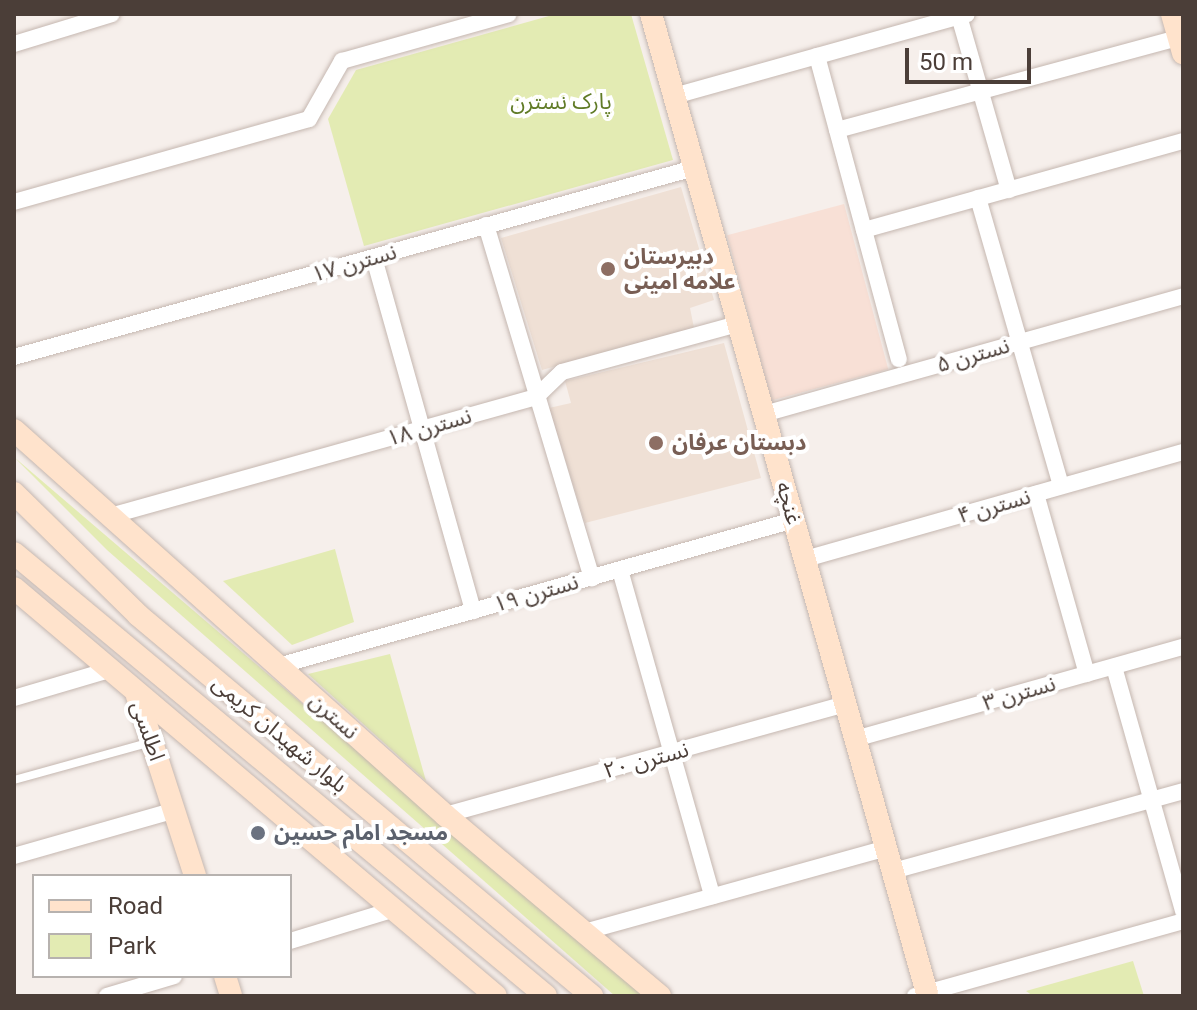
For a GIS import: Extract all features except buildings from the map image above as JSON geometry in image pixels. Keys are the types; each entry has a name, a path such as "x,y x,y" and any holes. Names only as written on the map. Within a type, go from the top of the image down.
{"street":[{"path":"14,44 112,14"},
{"path":"14,202 309,119 342,61 509,14"},
{"name":"غنچه","path":"651,14 893,871 921,994"},
{"path":"837,130 981,91 1181,43 1172,14"},
{"path":"674,96 817,56 926,20 963,15 1009,190"},
{"path":"817,56 899,359"},
{"path":"864,230 1183,141"},
{"name":"نسترن ۱۷","path":"14,357 694,168"},
{"path":"978,198 1061,485"},
{"path":"486,225 592,578"},
{"path":"374,258 473,611"},
{"name":"نسترن ۵","path":"764,414 1183,296"},
{"name":"نسترن ۱۸","path":"110,516 536,397 562,372 738,324"},
{"name":"نسترن","path":"14,430 445,815 660,996"},
{"name":"نسترن ۴","path":"805,559 1183,452"},
{"path":"1036,494 1087,674"},
{"name":"بلوار شهیدان کریمی","path":"18,503 138,615 592,996"},
{"name":"نسترن ۱۹","path":"278,666 794,520"},
{"name":"بلوار شهیدان کریمی","path":"14,553 546,996"},
{"path":"620,570 712,896"},
{"name":"اطلسی","path":"14,588 137,695 194,874"},
{"name":"نسترن ۳","path":"855,739 1183,647"},
{"path":"1114,667 1183,911"},
{"path":"14,698 109,670"},
{"path":"137,695 496,996"},
{"name":"نسترن ۲۰","path":"445,815 846,704"},
{"path":"893,871 1183,791"},
{"path":"14,856 175,810"},
{"path":"584,932 886,848"},
{"path":"292,940 395,909"},
{"path":"921,994 1183,921"},
{"path":"107,996 167,978"}],"lane":[{"path":"14,780 152,742"}],"shaded area":[{"name":"دبیرستان علامه امینی","path":"681,187 714,300 690,308 694,328 542,370 501,238"},
{"path":"844,204 888,369 771,400 727,235"},
{"name":"دبستان عرفان","path":"724,343 761,478 585,523 549,408 571,403 565,381"}],"green space":[{"name":"پارک نسترن","path":"556,14 631,14 673,160 364,246 328,119 356,70"},
{"path":"14,457 644,996 615,996 107,550"},
{"path":"335,549 354,622 292,645 223,581"},
{"path":"390,654 426,781 308,674"},
{"path":"1133,961 1144,996 1033,996 1026,991"}],"place":[{"name":"دبیرستان علامه امینی","path":"608,269"},
{"name":"دبستان عرفان","path":"656,443"},
{"name":"مسجد امام حسین","path":"258,833"}]}
